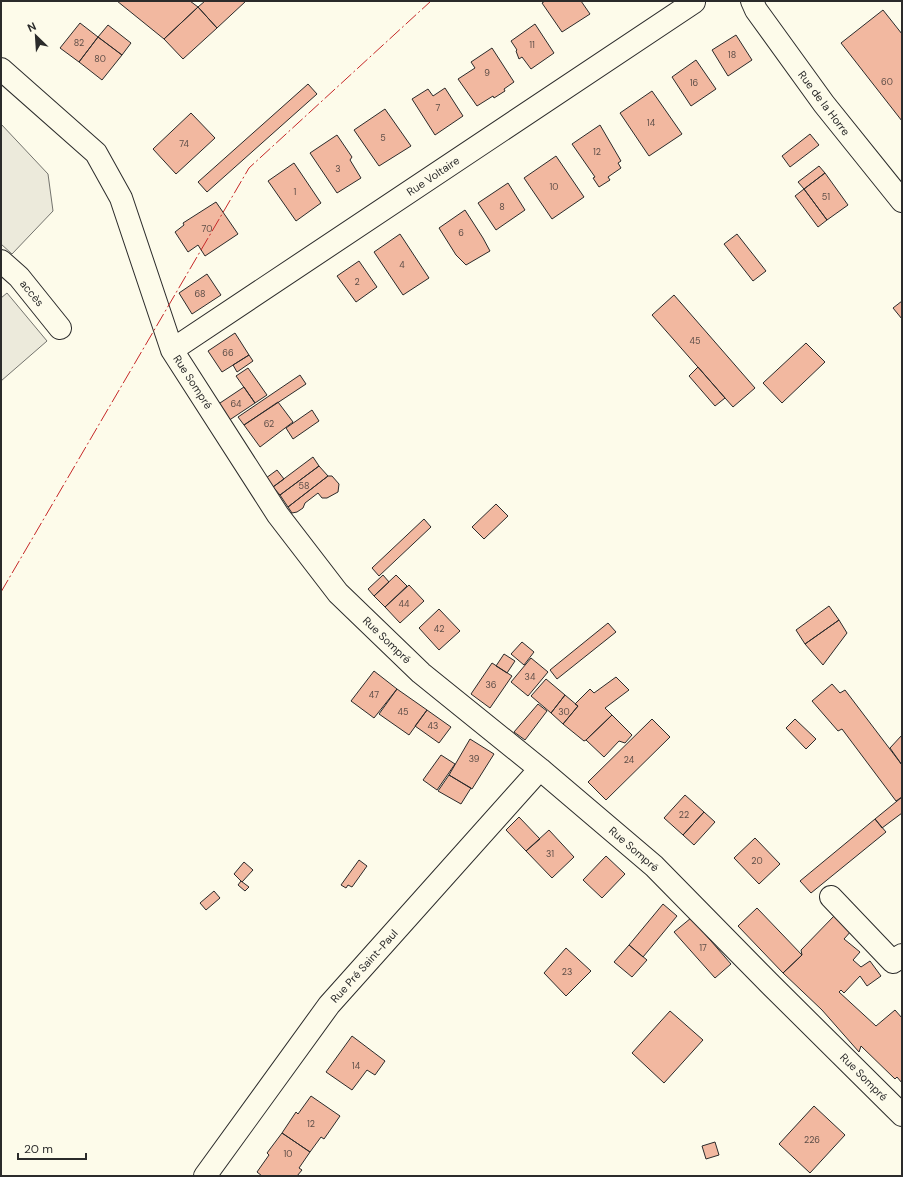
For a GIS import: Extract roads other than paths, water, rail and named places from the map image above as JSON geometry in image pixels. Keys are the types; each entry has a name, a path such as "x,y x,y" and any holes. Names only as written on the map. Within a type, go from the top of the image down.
{"street":[{"name":"Rue de la Horre","path":"752,1 756,10 824,104 902,201"},
{"name":"Rue Voltaire","path":"172,350 694,2"},
{"name":"Rue Sompré","path":"1,68 96,153 121,198 172,350 278,515 338,593 421,673 542,770 654,866 902,1115"},
{"name":"accès","path":"1,261 19,277 60,328"},
{"name":"Rue Pré Saint-Paul","path":"205,1176 329,1005 542,770"},
{"path":"831,898 893,962 902,955"}]}
